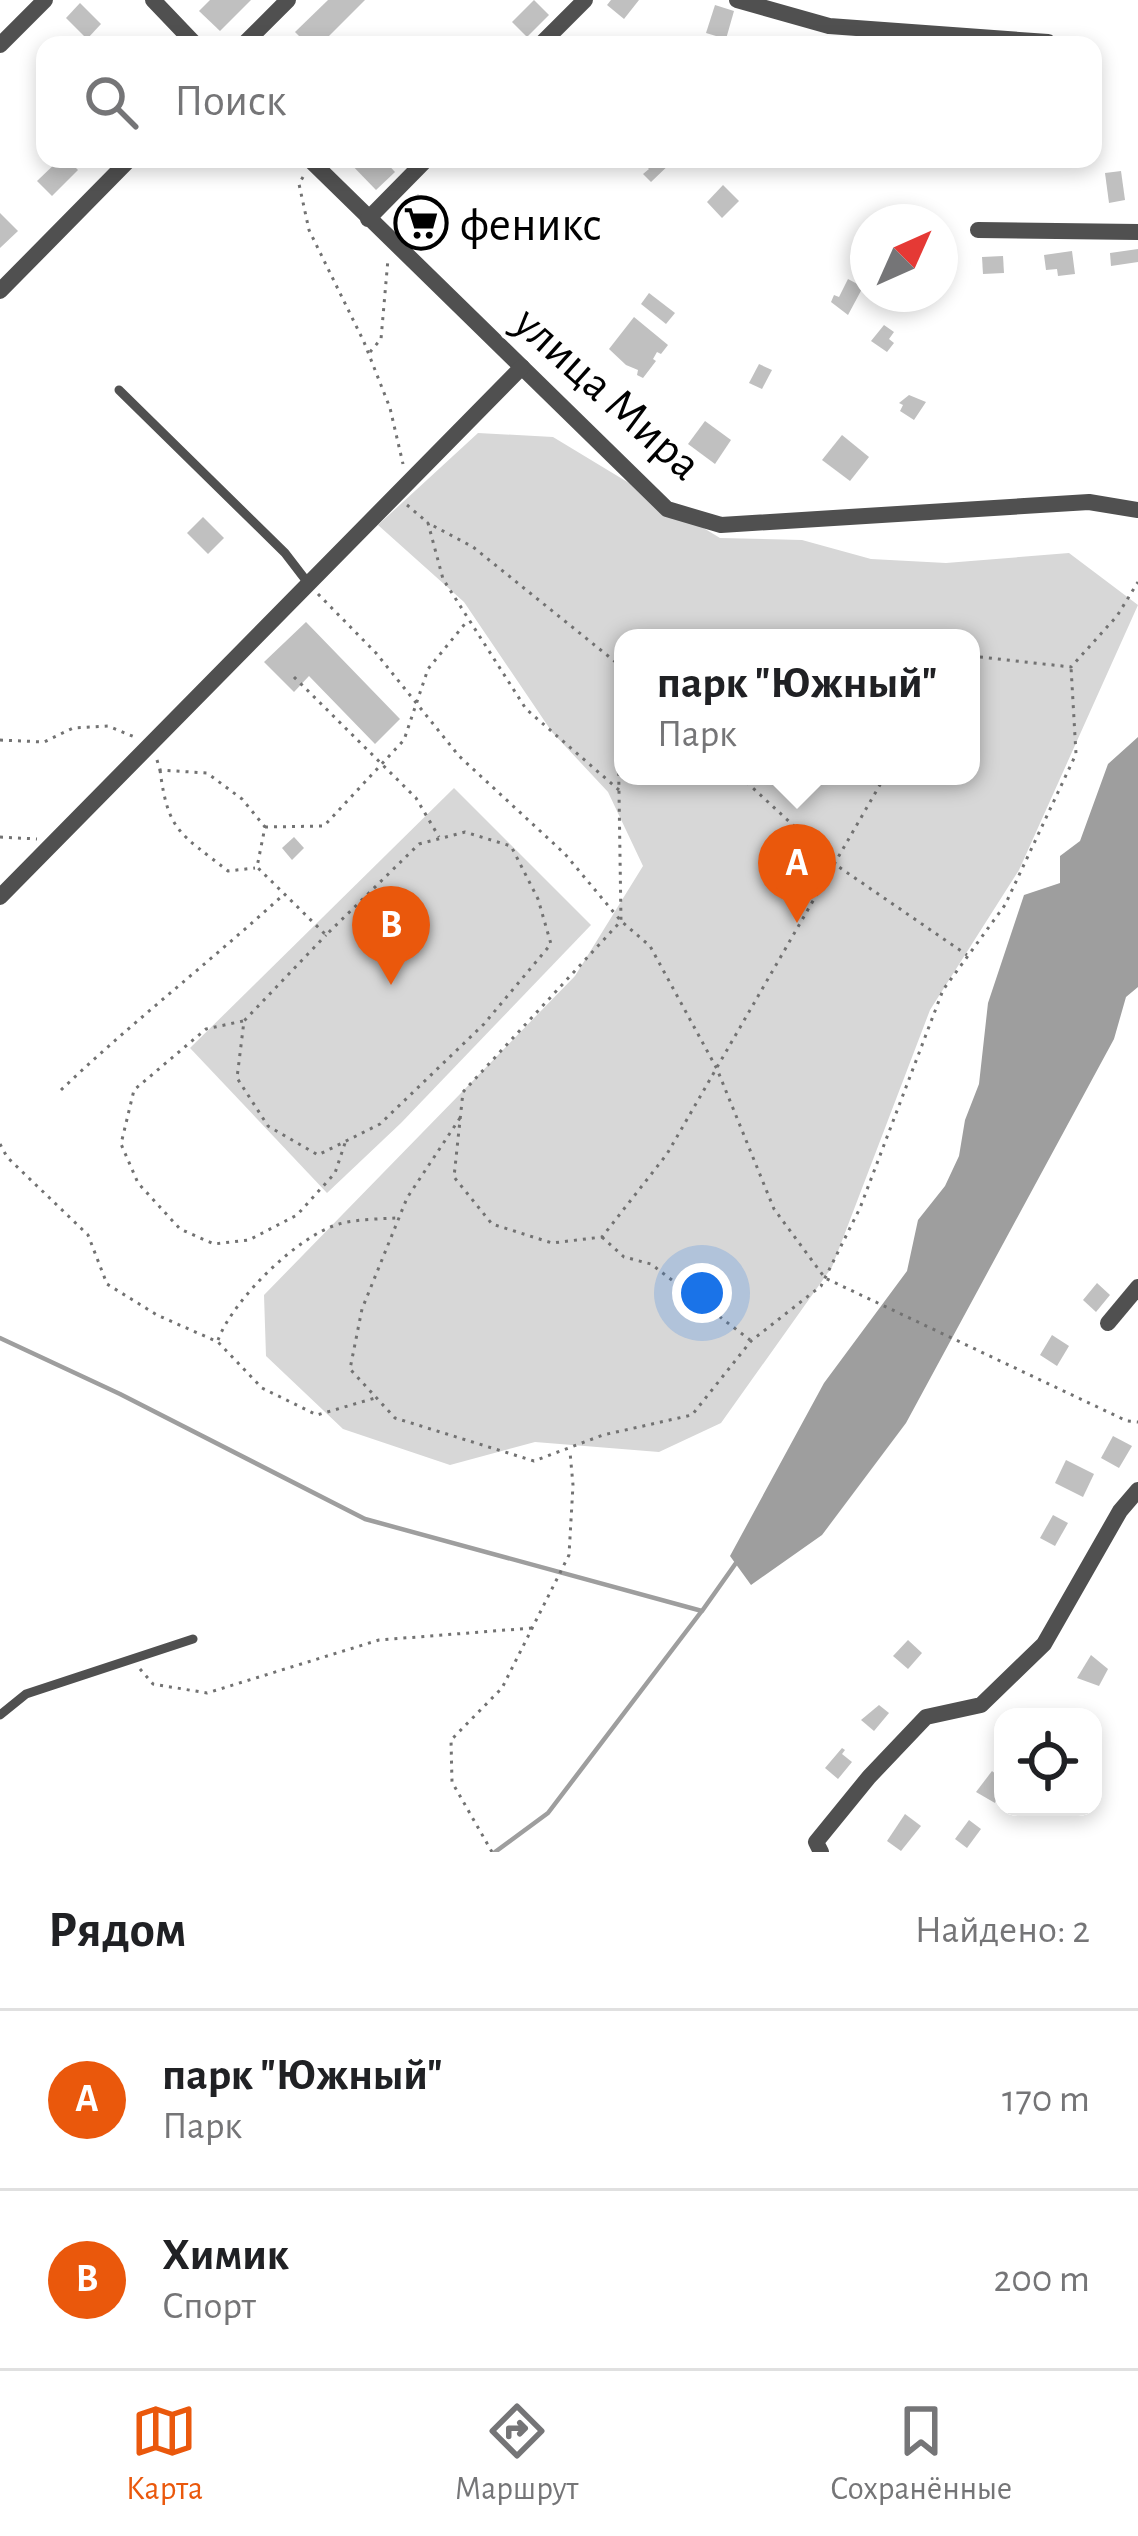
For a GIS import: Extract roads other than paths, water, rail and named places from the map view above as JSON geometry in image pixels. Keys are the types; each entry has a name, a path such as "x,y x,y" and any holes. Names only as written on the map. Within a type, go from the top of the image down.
{"street":[{"path":"0,45 45,0"},
{"path":"153,0 187,36"},
{"path":"252,36 288,0"},
{"path":"549,36 585,0"},
{"path":"737,0 829,26 966,36"},
{"path":"0,291 121,168"},
{"name":"улица Мира","path":"317,168 667,509 721,525 1089,502 1138,510"},
{"path":"368,219 418,168"},
{"path":"977,230 1138,232"},
{"path":"0,897 521,367"},
{"path":"1108,1323 1138,1287"},
{"path":"819,1847 868,1777 926,1717 981,1705 1044,1644 1120,1511 1138,1490"}],"lane":[{"path":"118,390 285,554 308,584"},
{"path":"0,1715 26,1694 194,1639"}],"waterway":[{"path":"0,1338 365,1519 702,1611 736,1563"},
{"path":"495,1852 548,1813 701,1612"}],"place":[{"name":"феникс","path":"421,223"},
{"name":"парк \"Южный\"","path":"797,923"},
{"name":"Химик","path":"391,985"}]}
